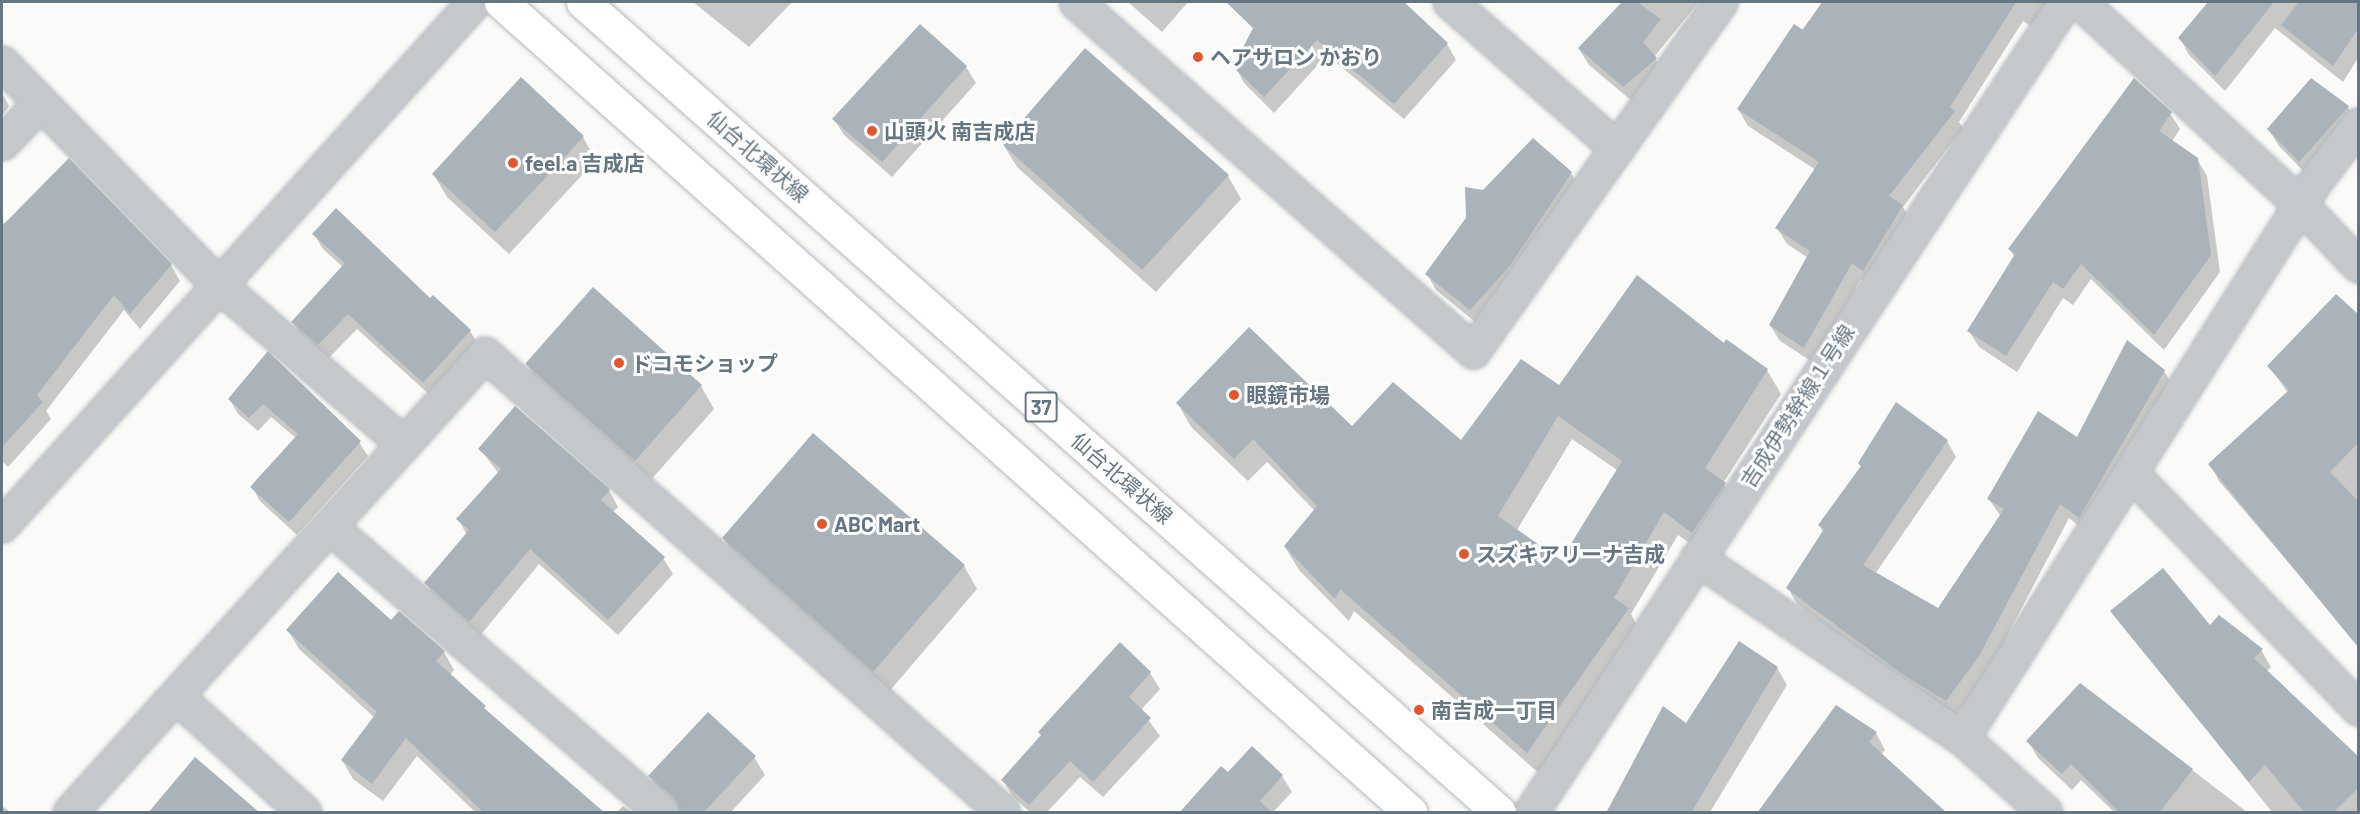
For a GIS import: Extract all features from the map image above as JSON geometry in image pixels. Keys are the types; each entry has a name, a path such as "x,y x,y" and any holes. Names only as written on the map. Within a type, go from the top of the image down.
{"main road":[{"path":"501,2 1410,813"},
{"name":"仙台北環状線","path":"583,2 1499,813"}],"street":[{"path":"2,525 474,2"},
{"path":"1076,2 1473,351 1720,2"},
{"path":"1450,2 1617,148"},
{"name":"吉成伊勢幹線１号線","path":"1531,813 2065,2"},
{"path":"2080,2 2301,205 2358,265"},
{"path":"2,63 39,104 219,285 404,444"},
{"path":"2,143 39,104"},
{"path":"1962,738 2301,205 2358,125"},
{"path":"70,813 485,354 1003,813"},
{"path":"2131,473 2358,708"},
{"path":"330,527 661,813"},
{"path":"1697,558 1962,738 2045,813"},
{"path":"176,696 304,813"}],"building":[{"path":"1226,2 1404,2 1448,43 1394,104 1317,40 1264,97 1233,67 1253,28"},
{"path":"1622,2 1637,2 1661,19 1643,42 1657,58 1623,87 1578,48"},
{"path":"1822,2 2016,2 1950,107 1955,111 1889,196 1903,205 1863,271 1852,263 1804,348 1769,325 1810,251 1775,228 1819,162 1737,109 1794,24 1803,30"},
{"path":"2208,2 2274,2 2215,76 2178,38"},
{"path":"2299,2 2358,2 2358,29 2333,66 2281,25"},
{"path":"920,24 967,66 882,162 832,119"},
{"path":"1085,48 1229,175 1142,270 1002,144"},
{"path":"521,77 584,136 495,232 432,174"},
{"path":"2134,78 2172,112 2159,131 2198,158 2211,255 2154,335 2081,264 2063,289 2053,282 2006,356 1967,331 2015,254 2008,249"},
{"path":"2311,78 2349,106 2299,162 2267,129"},
{"path":"1533,138 1572,172 1509,267 1470,310 1425,274 1466,218 1465,187 1483,190"},
{"path":"69,158 172,264 130,314 114,295 37,395 43,402 2,447 2,226"},
{"path":"336,208 430,298 433,295 471,330 423,383 348,314 318,345 291,322 345,263 312,234"},
{"path":"1637,275 1724,343 1726,339 1768,369 1705,468 1726,483 1692,533 1664,512 1614,598 1629,608 1527,753 1340,589 1335,599 1284,546 1317,506 1253,439 1234,459 1176,403 1249,327 1352,426 1393,382 1461,440 1521,359 1559,385","holes":["1558,416 1622,461 1561,560 1498,516"]},
{"path":"593,287 702,385 635,461 525,364"},
{"path":"2336,294 2358,314 2358,443 2330,472 2358,501 2358,647 2208,464 2289,390 2267,366"},
{"path":"2127,340 2165,370 2079,518 2060,504 1979,656 1946,701 1902,674 1786,588 1824,529 1818,525 1861,466 1858,463 1896,402 1948,440 1863,565 1938,608 2004,509 1987,499 2038,411 2077,437"},
{"path":"268,351 361,441 289,522 250,487 298,434 263,404 249,418 228,399"},
{"path":"515,406 610,489 601,500 665,557 608,620 530,549 469,622 424,583 469,530 456,519 501,469 478,449"},
{"path":"813,433 965,565 873,672 722,538"},
{"path":"2163,568 2210,625 2219,615 2263,649 2254,658 2358,756 2358,788 2333,813 2305,813 2265,765 2249,782 2110,611"},
{"path":"338,572 391,620 399,611 445,651 436,661 486,706 484,708 605,813 484,813 406,738 372,784 341,760 377,712 286,630"},
{"path":"1739,641 1778,667 1691,813 1606,813 1663,706 1686,723"},
{"path":"1120,642 1151,672 1129,697 1151,718 1093,782 1070,761 1029,805 1001,780 1041,735 1038,732"},
{"path":"2080,683 2193,769 2159,813 2120,813 2071,764 2062,774 2026,741"},
{"path":"1836,705 1877,732 1869,742 1947,813 1757,813"},
{"path":"708,712 756,756 703,813 679,813 674,798 648,776"},
{"path":"1252,746 1283,775 1260,801 1272,813 1179,813 1221,766 1228,772"},
{"path":"195,757 260,813 148,813"}],"place":[{"name":"ヘアサロン かおり","path":"1198,57"},
{"name":"山頭火 南吉成店","path":"872,131"},
{"name":"feel.a 吉成店","path":"513,163"},
{"name":"ドコモショップ","path":"619,363"},
{"name":"眼鏡市場","path":"1234,395"},
{"name":"ABC Mart","path":"822,524"},
{"name":"スズキアリーナ吉成","path":"1464,554"},
{"name":"南吉成一丁目","path":"1419,710"}]}
